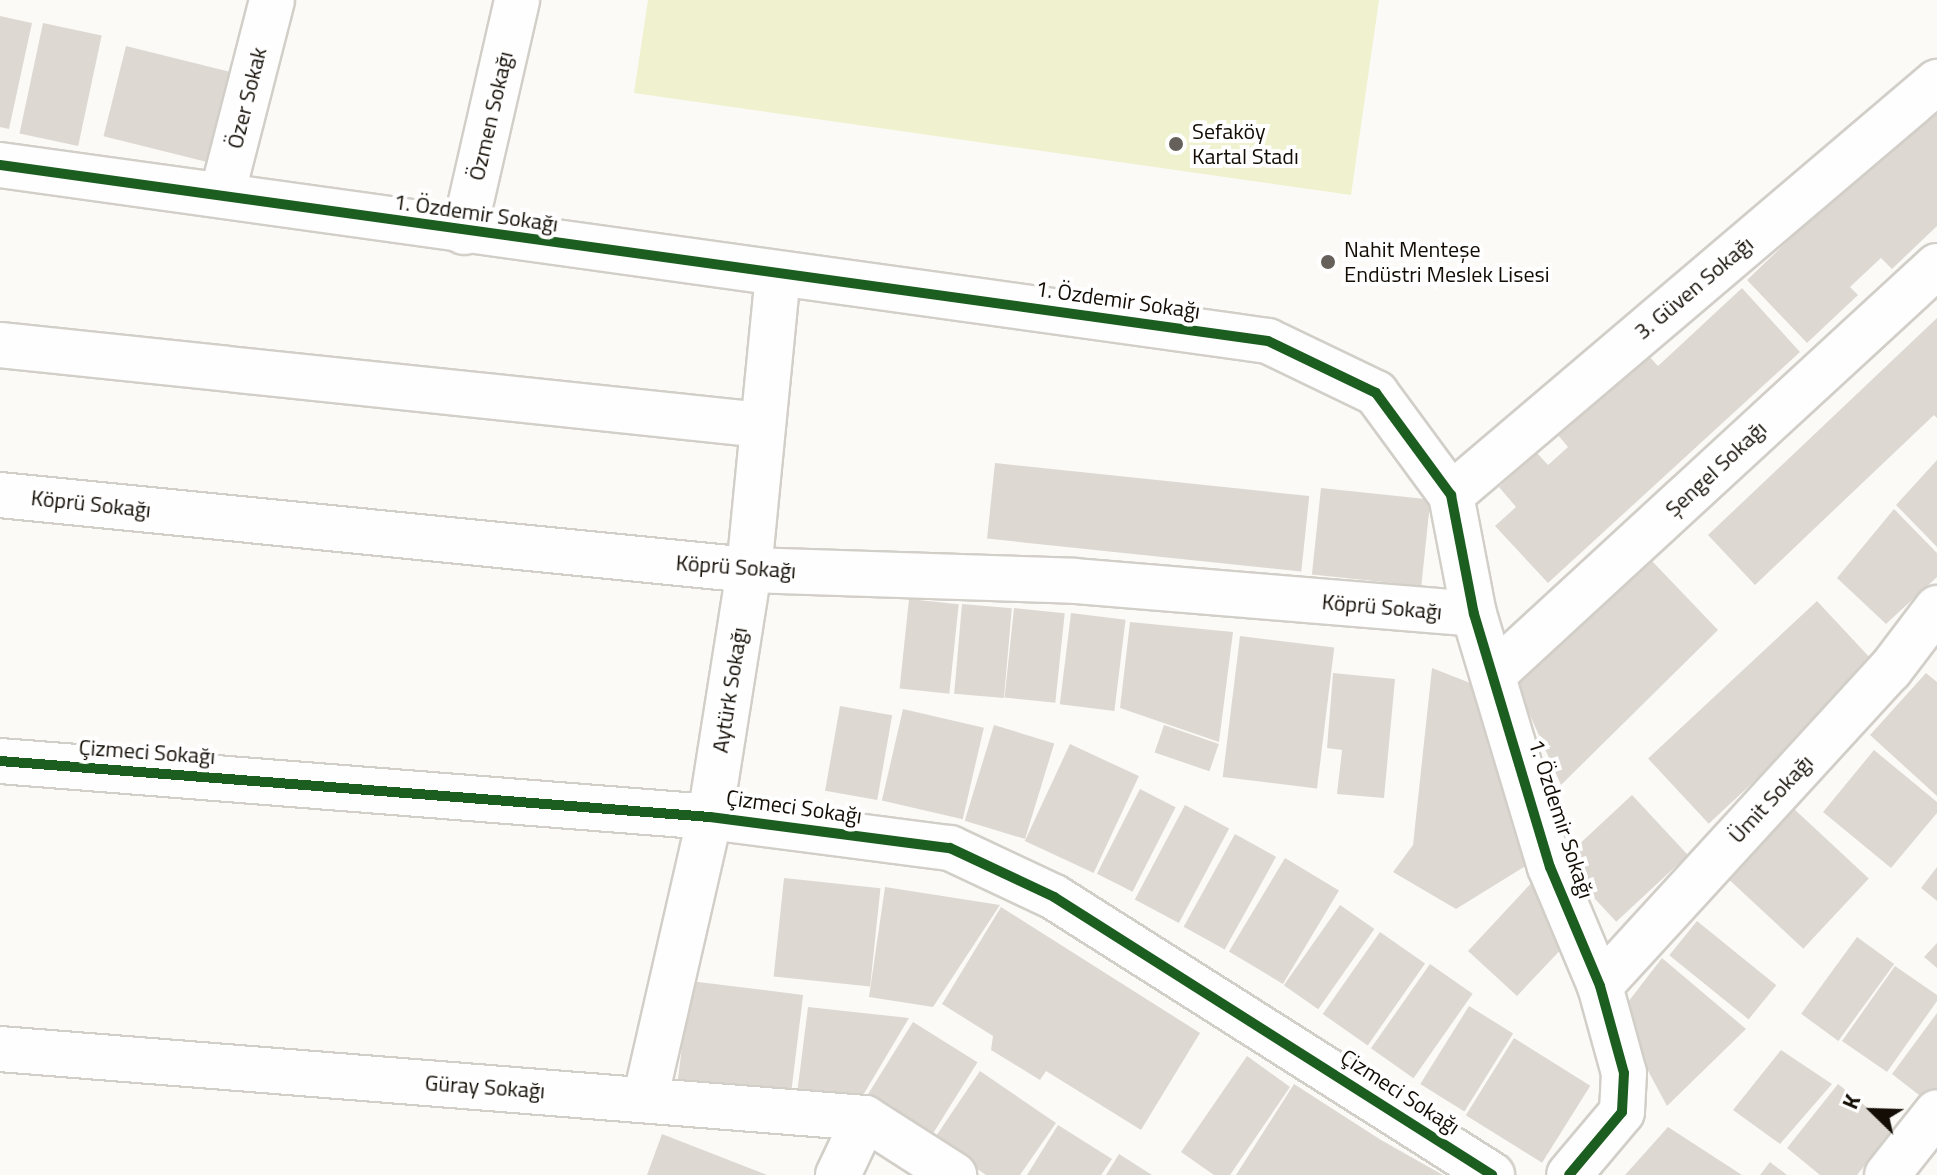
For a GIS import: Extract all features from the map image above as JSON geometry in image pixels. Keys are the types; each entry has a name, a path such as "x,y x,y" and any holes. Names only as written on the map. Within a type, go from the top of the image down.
{"street":[{"name":"Özer Sokak","path":"222,195 272,0"},
{"name":"Özmen Sokağı","path":"464,232 517,0"},
{"name":"3. Güven Sokağı","path":"1451,495 1937,82"},
{"name":"1. Özdemir Sokağı","path":"0,165 464,232 1268,341 1376,393 1451,495 1474,614 1495,673 1550,867 1600,986 1624,1073 1622,1112 1569,1175"},
{"name":"Şengel Sokağı","path":"1495,673 1937,266"},
{"name":"Aytürk Sokağı","path":"645,1100 710,817 749,570 778,274"},
{"path":"0,345 763,425"},
{"name":"Köprü Sokağı","path":"0,495 749,570 1074,581 1474,614"},
{"name":"Ümit Sokağı","path":"1600,986 1890,670 1937,608"},
{"name":"Çizmeci Sokağı","path":"0,761 710,817 950,848 1054,897 1492,1175"},
{"name":"Güray Sokağı","path":"0,1049 865,1118 954,1175"},
{"path":"1887,1175 1937,1112"},
{"path":"838,1175 865,1118"}],"green space":[{"name":"Sefaköy Kartal Stadı","path":"648,0 1379,0 1351,195 634,93"}],"building":[{"path":"0,16 32,23 9,129 0,127"},
{"path":"43,23 102,35 78,146 20,134"},
{"path":"126,46 238,74 215,164 104,136"},
{"path":"1937,98 1937,226 1892,269 1881,258 1850,287 1858,295 1807,343 1747,280"},
{"path":"1742,288 1800,352 1548,583 1495,526 1516,507 1499,487 1537,453 1548,465 1568,447 1558,435 1647,354 1658,366"},
{"path":"1937,318 1937,418 1934,415 1755,585 1708,535"},
{"path":"1937,460 1937,547 1896,505"},
{"path":"995,463 1309,496 1301,572 987,539"},
{"path":"1321,488 1430,499 1421,586 1312,575"},
{"path":"1894,509 1937,553 1937,577 1886,624 1837,578"},
{"path":"1652,561 1718,630 1561,785 1517,686"},
{"path":"909,599 959,604 949,694 900,689"},
{"path":"1817,601 1878,666 1709,824 1648,759"},
{"path":"962,604 1012,608 1004,698 954,694"},
{"path":"1014,608 1065,613 1055,703 1005,698"},
{"path":"1071,613 1126,620 1114,711 1060,704"},
{"path":"1130,622 1233,632 1219,742 1120,708"},
{"path":"1240,636 1334,648 1317,789 1223,777"},
{"path":"1432,668 1478,686 1529,864 1456,909 1393,872 1413,845"},
{"path":"1333,673 1395,679 1384,798 1337,794 1342,750 1327,748"},
{"path":"1926,673 1937,682 1937,796 1870,735"},
{"path":"840,706 892,715 877,800 825,791"},
{"path":"903,709 984,728 963,819 882,801"},
{"path":"994,725 1054,743 1025,839 965,821"},
{"path":"1164,725 1219,744 1209,771 1155,752"},
{"path":"1070,744 1139,776 1094,873 1025,841"},
{"path":"1874,750 1937,802 1937,813 1891,868 1823,812"},
{"path":"1140,789 1176,807 1133,892 1097,874"},
{"path":"1632,795 1688,855 1616,922 1560,862"},
{"path":"1185,805 1229,828 1179,923 1135,899"},
{"path":"1792,807 1869,879 1803,949 1727,877"},
{"path":"1235,834 1276,857 1225,949 1184,927"},
{"path":"1285,858 1339,890 1283,984 1229,951"},
{"path":"1937,867 1937,901 1921,888"},
{"path":"784,878 880,888 870,987 774,976"},
{"path":"1535,879 1569,941 1517,996 1468,951"},
{"path":"885,887 1000,905 933,1007 869,997"},
{"path":"1340,905 1374,929 1318,1009 1284,985"},
{"path":"1001,907 1200,1033 1141,1130 1046,1071 1040,1080 991,1050 993,1036 942,1004"},
{"path":"1697,921 1776,985 1749,1019 1669,955"},
{"path":"1380,932 1425,964 1368,1045 1323,1014"},
{"path":"1857,937 1894,964 1838,1041 1801,1014"},
{"path":"1937,943 1937,968 1924,957"},
{"path":"1662,958 1746,1029 1667,1106 1618,1015"},
{"path":"1430,964 1473,994 1414,1078 1371,1048"},
{"path":"1895,966 1937,995 1937,1001 1887,1072 1842,1041"},
{"path":"690,981 803,995 791,1093 678,1079"},
{"path":"1469,1006 1513,1034 1464,1112 1420,1084"},
{"path":"808,1007 909,1018 859,1102 797,1094"},
{"path":"1937,1013 1937,1109 1892,1074"},
{"path":"913,1022 977,1062 931,1137 866,1097"},
{"path":"1514,1038 1590,1086 1542,1163 1466,1115"},
{"path":"1781,1050 1832,1084 1780,1144 1733,1110"},
{"path":"1247,1056 1290,1087 1230,1175 1214,1175 1181,1152"},
{"path":"980,1071 1056,1123 1020,1175 986,1175 934,1139"},
{"path":"1294,1084 1381,1140 1443,1175 1236,1175"},
{"path":"1838,1084 1894,1129 1857,1175 1820,1175 1787,1148"},
{"path":"1058,1125 1112,1159 1101,1175 1027,1175"},
{"path":"1668,1127 1742,1175 1625,1175"},
{"path":"662,1134 767,1175 647,1175"},
{"path":"1119,1154 1152,1175 1106,1175"},
{"path":"1770,1162 1787,1175 1760,1175"}],"cycle path":[{"path":"0,165 1268,341 1376,393 1451,495 1474,614 1550,867 1600,986 1624,1073 1622,1112 1569,1175"},
{"path":"0,761 710,817 950,848 1054,897 1492,1175"}],"place":[{"name":"Sefaköy Kartal Stadı","path":"1176,144"},
{"name":"Nahit Menteşe Endüstri Meslek Lisesi","path":"1328,262"}]}
